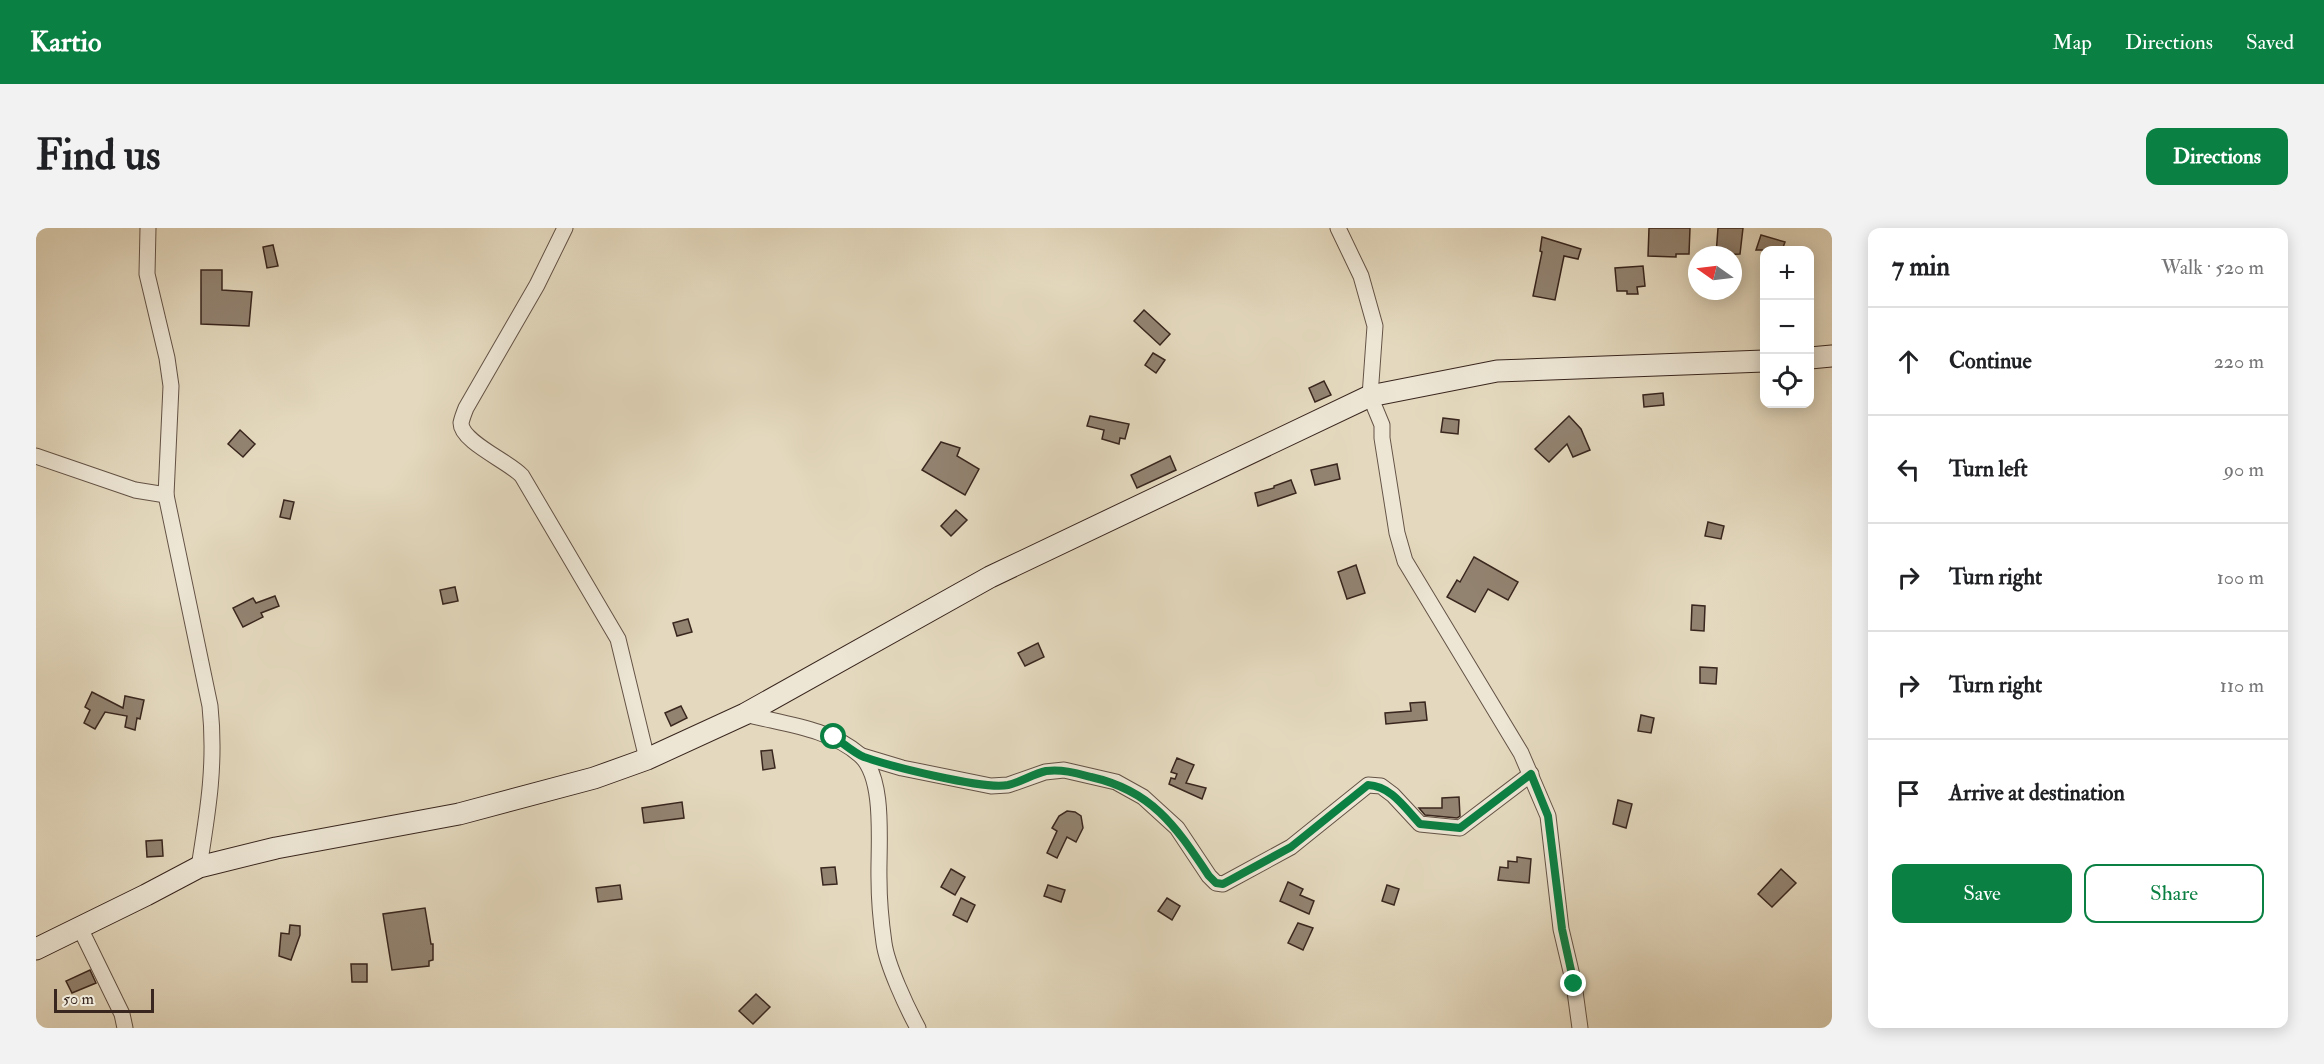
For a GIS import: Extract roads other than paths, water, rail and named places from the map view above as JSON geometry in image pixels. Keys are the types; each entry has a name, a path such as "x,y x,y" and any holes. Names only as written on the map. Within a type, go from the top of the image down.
{"street":[{"path":"148,228 147,274 167,358 171,386 166,495 210,706 214,742 212,778 198,867"},
{"path":"565,228 537,285 466,408 461,424 466,435 516,469 522,476 618,639 647,759"},
{"path":"1338,228 1361,276 1375,326 1370,396 1382,426 1397,533 1405,561 1521,753 1548,816 1562,929 1574,984 1580,1028"},
{"path":"1814,358 1832,356"},
{"path":"36,949 198,867 276,848 459,814 594,778 647,759 745,714 990,577 1370,396 1497,371 1760,362"},
{"path":"36,456 135,490 166,495"},
{"path":"745,714 834,737 862,756 902,768 991,786 1008,785 1045,771 1064,770 1116,782 1143,797 1177,828 1209,876 1216,883 1223,884 1291,847 1368,785 1381,786 1393,795 1420,824 1460,828 1531,774"},
{"path":"862,756 870,771 879,799 879,882 885,945 908,1010 918,1028"},
{"path":"80,928 122,1014 125,1028"}]}
